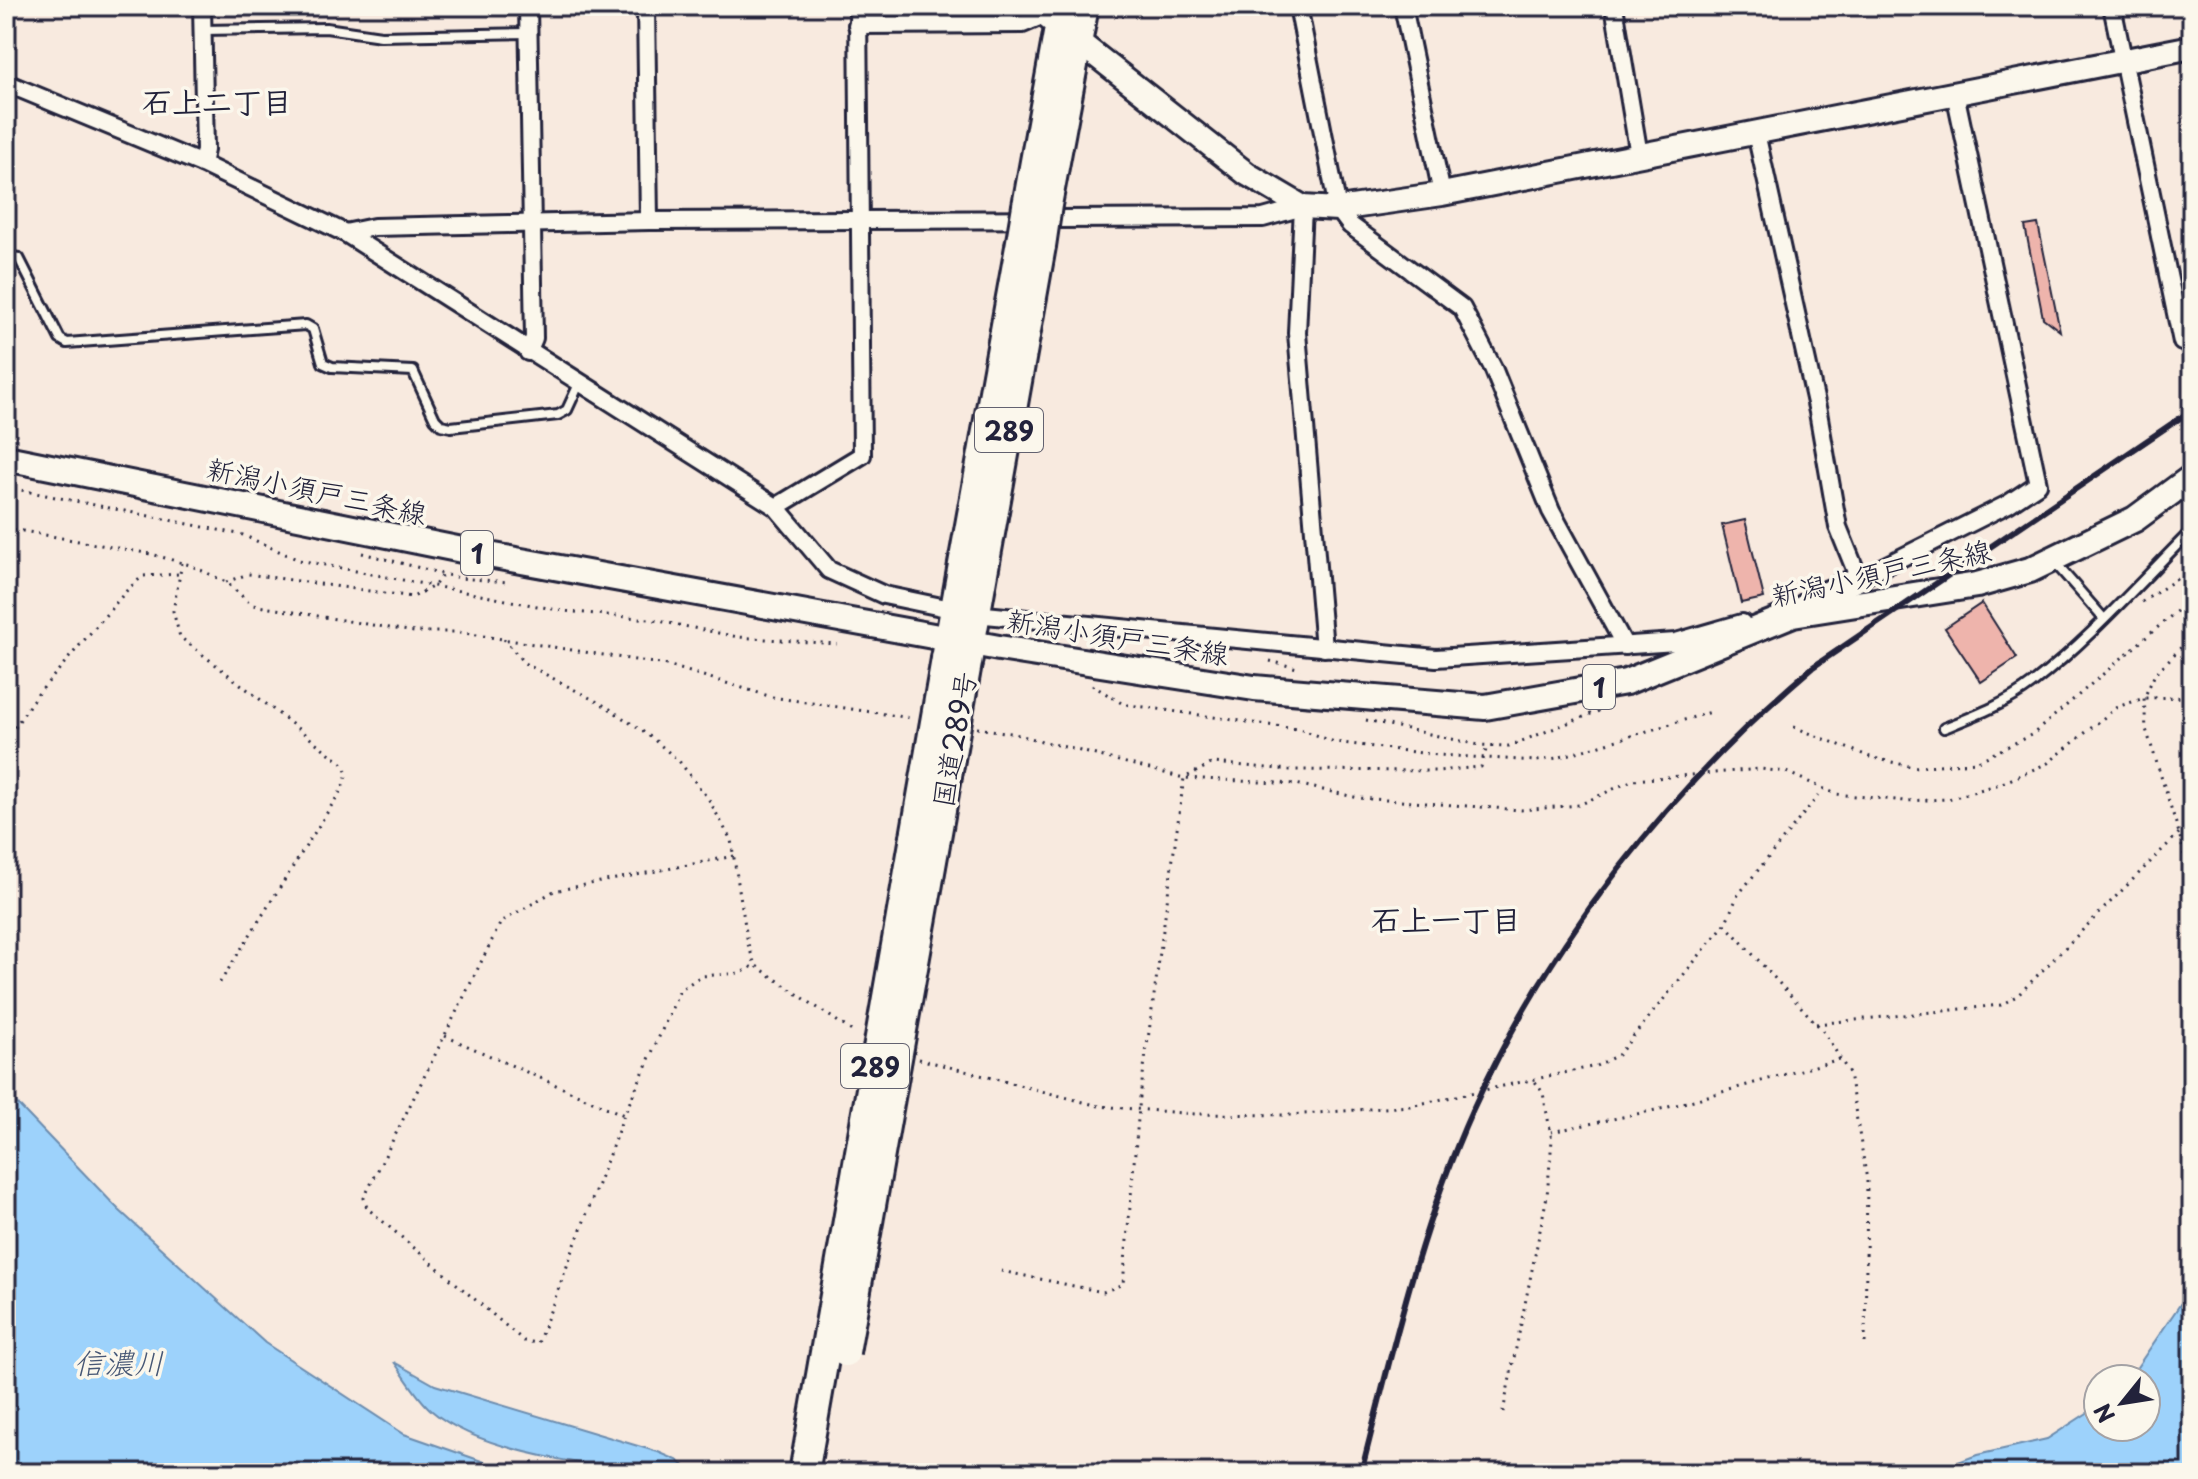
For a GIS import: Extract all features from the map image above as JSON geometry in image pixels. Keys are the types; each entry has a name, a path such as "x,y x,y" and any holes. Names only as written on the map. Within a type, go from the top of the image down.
{"highway":[{"name":"国道289号","path":"823,1473 964,612 1037,206 1056,20 1084,6"},
{"name":"国道289号","path":"804,1473 958,651"}],"main road":[{"name":"新潟小須戸三条線","path":"6,458 958,651 1254,688 1485,707 1626,682 1793,614 1977,585 2030,570 2135,519 2192,477"}],"street":[{"path":"202,6 205,150 202,164"},
{"path":"528,6 534,338 528,352"},
{"path":"646,6 649,221"},
{"path":"776,507 862,455 858,6"},
{"path":"1298,6 1338,209 1350,225 1462,308 1493,368 1551,511 1625,646"},
{"path":"1403,6 1442,194"},
{"path":"1614,6 1639,155"},
{"path":"2112,6 2182,342"},
{"path":"857,25 1023,24 1056,20 1247,174 1303,207"},
{"path":"345,233 374,227 649,221 1263,218 1303,207 1338,209 1442,194 2192,47"},
{"path":"6,83 202,164 345,233 776,507 829,570 884,595 964,612 1436,658 1676,642 1755,619 1793,614 1819,596 2008,504 2038,484 1955,93"},
{"path":"1756,133 1818,412 1838,527 1859,579"},
{"path":"1303,207 1297,333 1324,648"}],"lane":[{"path":"202,30 326,28 381,36 528,33"},
{"path":"6,256 19,258 60,339 67,343 306,325 313,329 323,363 332,367 413,371 435,419 441,425 451,427 558,415 567,410 579,384"},
{"path":"1944,728 1988,710 2031,685 2104,619 2192,530"},
{"path":"2052,559 2104,619"}],"path":[{"path":"6,487 243,535 299,560 563,611 649,619 738,637 837,644"},
{"path":"6,528 151,554 182,563 226,582 252,605 414,632 458,632 667,665 772,697 922,720"},
{"path":"182,563 173,611 180,637 342,763 347,773 342,789 267,903 219,984"},
{"path":"2114,608 2147,600 2192,569"},
{"path":"6,741 32,701 128,589 143,576 180,574"},
{"path":"226,582 248,574 413,597 434,586 443,574"},
{"path":"2192,636 2155,674 2144,698 2146,729 2179,833 2192,888"},
{"path":"504,639 524,663 607,707 679,761 709,800 731,840 748,944 755,965 843,1026 869,1039"},
{"path":"1083,680 1123,704 1303,730 1334,742 1486,758 1557,758 1711,712"},
{"path":"966,726 1011,733 1184,778 1296,784 1359,798 1521,810 1579,805 1633,780 1760,769 1786,772 1836,794 1905,801 1948,799 2000,784 2048,763 2117,707 2144,698 2167,700 2185,697 2192,691"},
{"path":"1184,778 1213,763 1290,770 1438,771 1481,767 1487,746"},
{"path":"1001,1271 1103,1292 1123,1284 1139,1110 1184,778"},
{"path":"911,1056 1099,1106 1290,1115 1410,1106 1596,1066 1618,1055 1725,924 1738,895 1818,796"},
{"path":"1816,1024 2001,1005 2018,995 2192,820"},
{"path":"734,856 566,887 514,911 501,922 364,1198 367,1208 524,1341 538,1343 624,1115 680,990 701,976 741,973 755,965"},
{"path":"1725,924 1816,1024 1840,1059 1855,1093 1867,1180 1865,1344"},
{"path":"445,1036 624,1115"},
{"path":"1551,1132 1665,1108 1840,1059"},
{"path":"1503,1412 1547,1196 1551,1132 1543,1093 1534,1080"}],"water":[{"name":"信濃川","path":"6,1092 119,1210 265,1343 404,1434 516,1473 6,1473"},
{"path":"2192,1287 2192,1473 1929,1473 1977,1455 2047,1439 2082,1416 2082,1443 2162,1443 2162,1363 2140,1363"},
{"path":"394,1362 435,1385 658,1452 677,1460 693,1473 631,1470 556,1459 485,1440 455,1427 432,1411"}],"building":[{"path":"2038,224 2060,331 2043,318 2025,226"},
{"path":"1745,520 1764,598 1741,603 1722,525"},
{"path":"1982,603 2017,658 1981,682 1945,628"}],"railway":[{"path":"1361,1473 1423,1243 1473,1109 1539,985 1619,869 1711,763 1813,667 2192,410"}],"district":[{"name":"石上二丁目","path":"217,100"},
{"name":"石上一丁目","path":"1446,918"}]}
